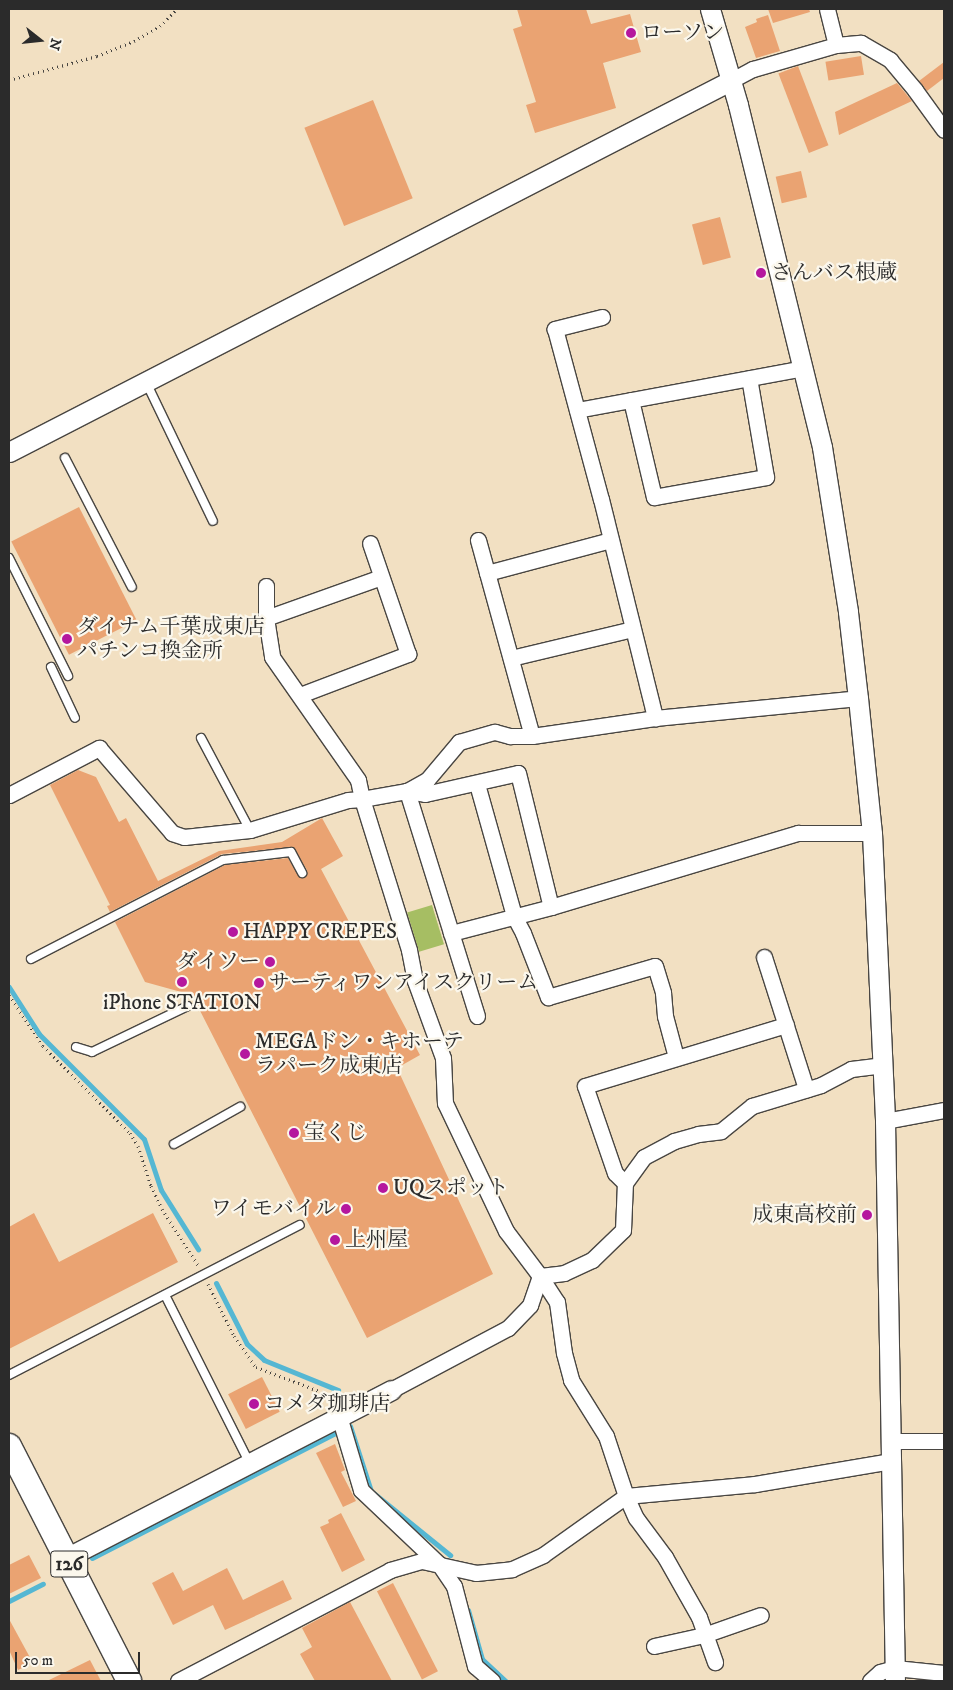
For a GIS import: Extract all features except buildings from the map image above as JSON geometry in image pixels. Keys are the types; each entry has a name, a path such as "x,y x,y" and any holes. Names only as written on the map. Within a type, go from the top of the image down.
{"highway":[{"name":"126","path":"9,1446 129,1681"}],"street":[{"path":"710,9 732,80 822,448 848,612 858,698 872,833 885,1121 895,1674"},
{"path":"827,9 836,45"},
{"path":"9,452 753,69 836,45 861,43 890,60 944,130"},
{"path":"602,317 555,329 611,540 655,718"},
{"path":"577,410 803,368"},
{"path":"631,400 654,497 766,477 750,378"},
{"path":"478,540 532,736"},
{"path":"487,573 611,540"},
{"path":"300,695 408,654 370,543"},
{"path":"266,618 381,577"},
{"path":"266,586 266,618 272,656 358,780 362,799 409,950 415,981 443,1058 444,1103 506,1231 557,1302 564,1354 572,1380 606,1436 626,1496 636,1518 665,1557 699,1618 715,1662"},
{"path":"511,658 633,629"},
{"path":"9,794 99,748 172,833 184,837 250,830 348,800 407,791 427,780 459,742 495,732 510,736 532,736 655,718 858,698"},
{"path":"407,791 425,794 518,774 550,907"},
{"path":"477,784 514,916 523,933 548,997 656,966 663,993 665,1016 676,1057"},
{"path":"407,791 477,1016"},
{"path":"451,933 550,907 798,833 872,833"},
{"path":"764,957 806,1088"},
{"path":"625,1183 615,1173 585,1086 786,1025"},
{"path":"540,1276 564,1273 592,1260 623,1230 625,1183 644,1157 674,1141 698,1134 721,1131 752,1106 821,1084 850,1069 882,1065"},
{"path":"885,1121 944,1110"},
{"path":"66,1558 508,1328 530,1305 540,1276"},
{"path":"339,1416 361,1490 440,1564 454,1586 476,1666 492,1681"},
{"path":"891,1441 944,1441"},
{"path":"178,1681 390,1570 422,1561 476,1574 512,1569 543,1555 626,1496 755,1484 891,1461"},
{"path":"654,1646 704,1634 761,1615"},
{"path":"870,1681 880,1672 895,1674 944,1673"}],"lane":[{"path":"146,382 212,521"},
{"path":"66,458 132,587"},
{"path":"9,558 68,676"},
{"path":"51,667 75,718"},
{"path":"201,738 250,830"},
{"path":"30,959 223,860 291,852 302,873"},
{"path":"76,1047 92,1052 188,1006"},
{"path":"174,1144 240,1107"},
{"path":"9,1376 300,1225"},
{"path":"165,1295 249,1462"}],"path":[{"path":"9,80 97,56 134,41 160,26 177,9"},
{"path":"9,995 43,1046 130,1133 138,1146 151,1186 162,1209 204,1275 234,1336 256,1366 327,1394 339,1416"}],"green space":[{"path":"432,905 444,944 419,952 407,913"}],"waterway":[{"path":"9,987 39,1034 144,1139 161,1190 198,1249"},
{"path":"216,1283 247,1344 264,1360 338,1390"},
{"path":"350,1426 371,1491 450,1555"},
{"path":"92,1558 335,1433"},
{"path":"9,1601 43,1584"},
{"path":"468,1610 482,1659 506,1681"}],"place":[{"name":"ローソン","path":"631,33"},
{"name":"さんバス根蔵","path":"761,273"},
{"name":"ダイナム千葉成東店 パチンコ換金所","path":"67,639"},
{"name":"HAPPY CREPES","path":"233,932"},
{"name":"ダイソー","path":"270,962"},
{"name":"iPhone STATION","path":"182,982"},
{"name":"サーティワンアイスクリーム","path":"259,983"},
{"name":"MEGAドン・キホーテ ラパーク成東店","path":"245,1054"},
{"name":"宝くじ","path":"294,1133"},
{"name":"UQスポット","path":"383,1188"},
{"name":"ワイモバイル","path":"346,1209"},
{"name":"成東高校前","path":"867,1215"},
{"name":"上州屋","path":"335,1240"},
{"name":"コメダ珈琲店","path":"254,1404"}]}
